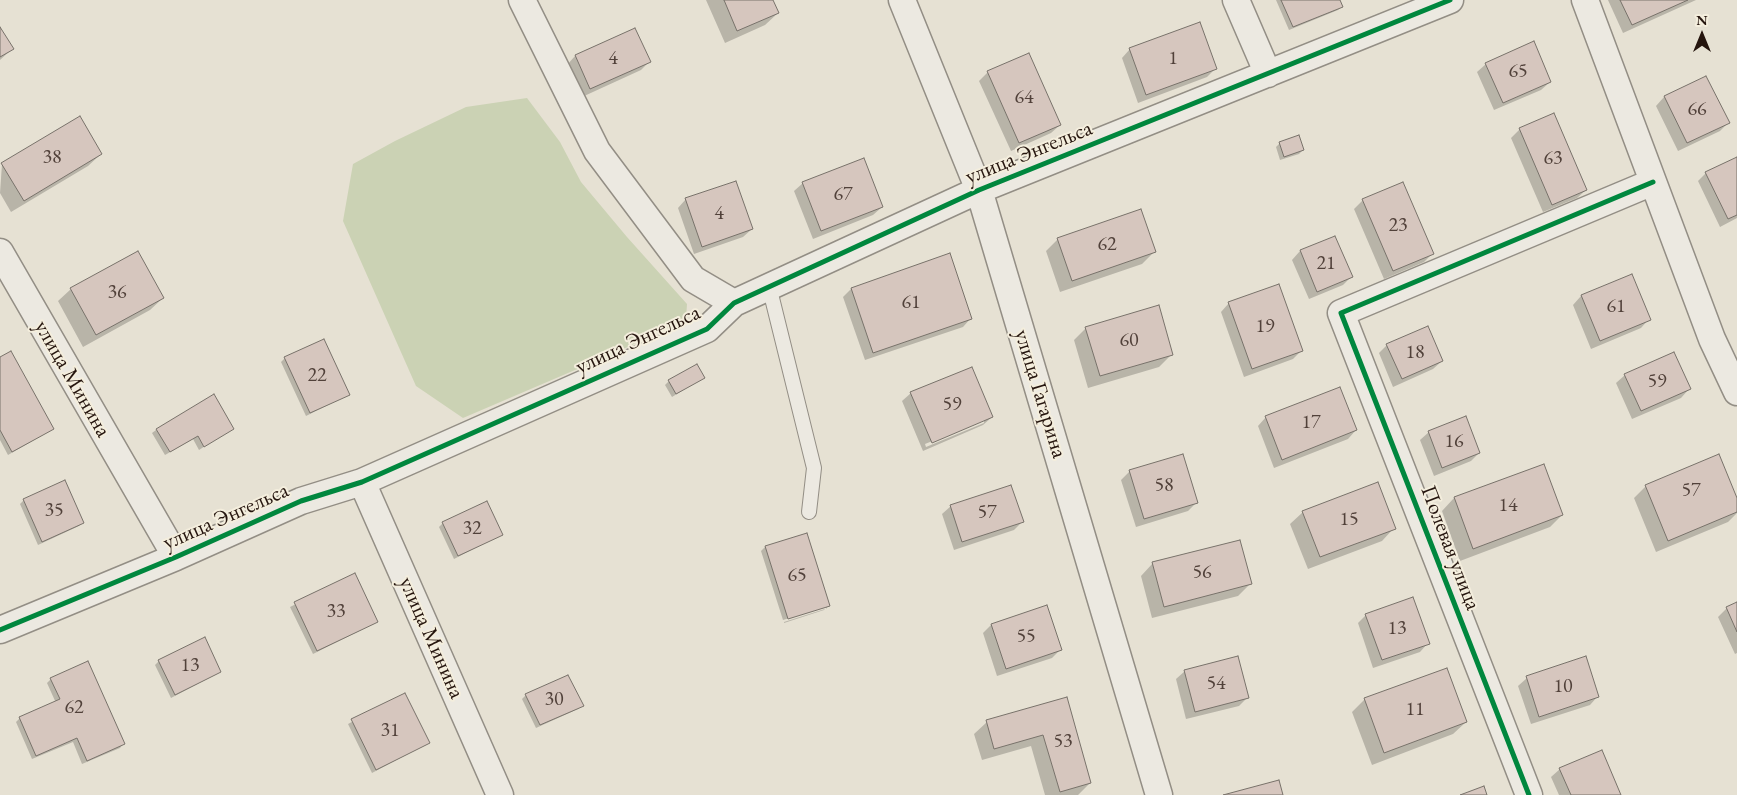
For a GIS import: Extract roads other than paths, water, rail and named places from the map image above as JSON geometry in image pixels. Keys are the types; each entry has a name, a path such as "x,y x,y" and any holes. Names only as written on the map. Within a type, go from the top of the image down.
{"street":[{"path":"522,0 597,151 693,279 734,303"},
{"name":"улица Гагарина","path":"902,0 979,190 1160,795"},
{"path":"1236,0 1268,74"},
{"name":"улица Энгельса","path":"0,630 176,557 301,501 362,482 707,329 734,303 979,190 1450,0"},
{"path":"1585,0 1712,339 1737,392"},
{"name":"Полевая улица","path":"1529,795 1341,313 1653,182"},
{"name":"улица Минина","path":"0,252 176,557"},
{"name":"улица Минина","path":"362,482 500,795"}],"lane":[{"path":"769,286 814,468 810,512"}]}
